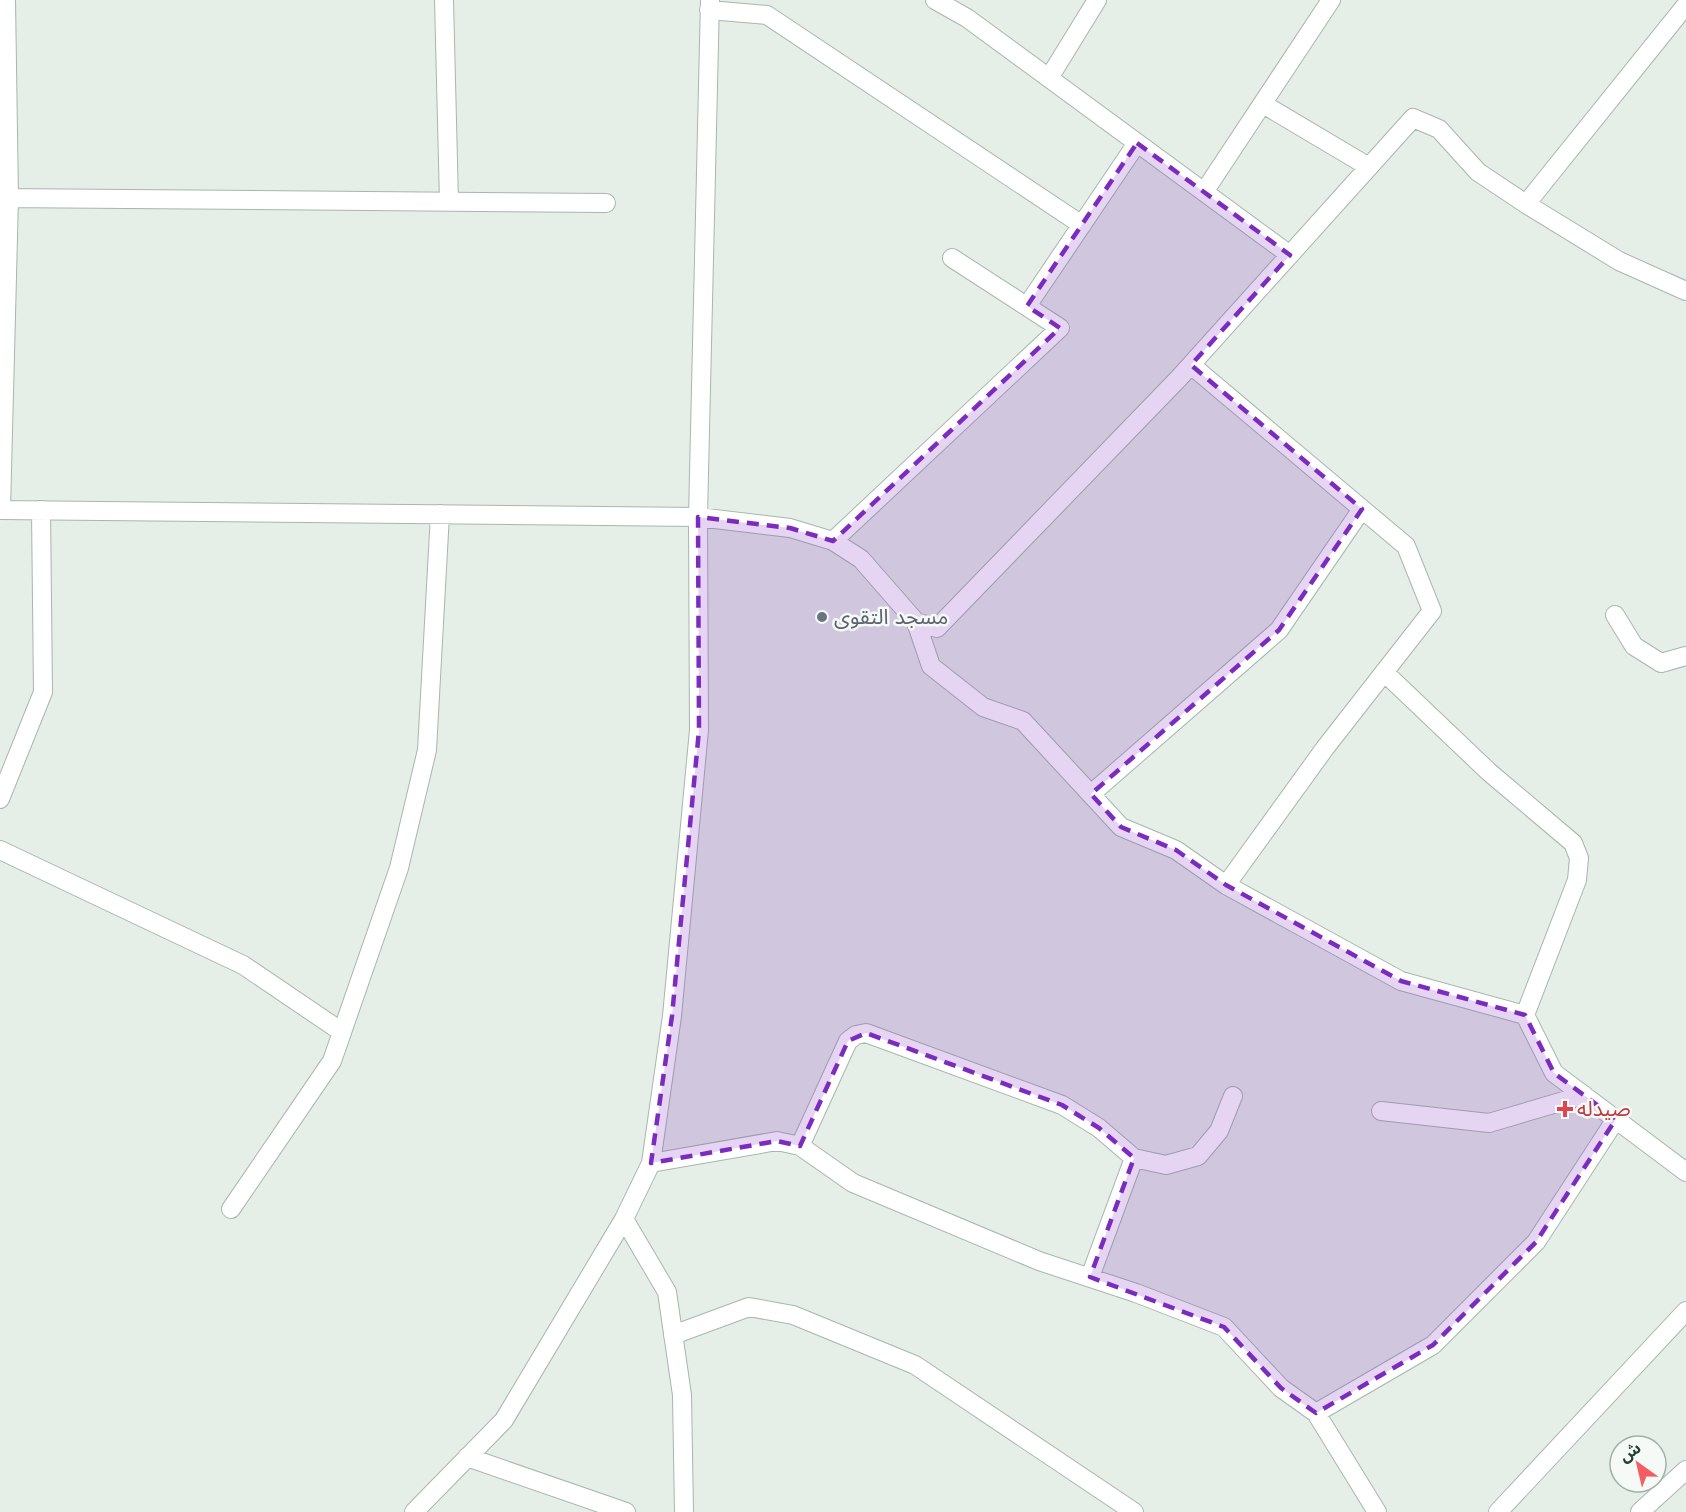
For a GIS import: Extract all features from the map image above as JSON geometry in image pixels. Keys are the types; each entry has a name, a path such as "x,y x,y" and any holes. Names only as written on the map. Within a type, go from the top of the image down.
{"street":[{"path":"6,0 1,510 698,517 790,528 833,541 861,559 916,622 931,666 983,707 1023,721 1121,826 1176,850 1226,885 1401,981 1525,1015"},
{"path":"444,0 449,202"},
{"path":"935,0 967,18 1290,255"},
{"path":"1049,78 1097,0"},
{"path":"1204,192 1331,0"},
{"path":"414,1512 504,1420 624,1219 651,1163 672,1016 699,730 698,517 709,5 767,15 1082,225"},
{"path":"1526,204 1686,5"},
{"path":"1263,104 1369,167"},
{"path":"916,622 937,628 1191,365 1413,118 1440,129 1478,172 1526,204 1619,261 1686,291"},
{"path":"1027,306 1137,143"},
{"path":"4,198 606,203"},
{"path":"833,541 1060,328 952,258"},
{"path":"1191,365 1406,546 1432,612 1325,747 1226,885"},
{"path":"1091,794 1279,630 1362,509"},
{"path":"0,799 43,692 41,510"},
{"path":"231,1209 332,1061 399,868 427,750 440,514"},
{"path":"1615,615 1634,646 1661,663 1686,656"},
{"path":"1384,672 1489,772 1573,843 1579,858 1576,880 1525,1015 1554,1073 1686,1172"},
{"path":"0,850 243,965 342,1032"},
{"path":"800,1146 848,1041 856,1035 866,1033 1062,1105 1099,1128 1134,1158 1166,1165 1198,1156 1219,1131 1233,1096"},
{"path":"1381,1111 1489,1123 1584,1095"},
{"path":"1316,1413 1433,1345 1536,1242 1616,1119"},
{"path":"651,1163 777,1141 800,1146 853,1183 1039,1261 1224,1327 1281,1388 1316,1413 1377,1512"},
{"path":"1090,1278 1134,1158"},
{"path":"624,1219 667,1292 682,1395 684,1512"},
{"path":"673,1335 749,1307 794,1315 915,1365 1134,1512"},
{"path":"1498,1512 1686,1311"},
{"path":"468,1456 626,1512"},
{"path":"1640,1512 1686,1470"}],"highlighted area":[{"path":"1137,143 1290,255 1191,365 1362,509 1279,630 1091,794 1121,827 1176,850 1226,885 1401,981 1525,1015 1554,1073 1616,1119 1536,1242 1433,1345 1316,1413 1281,1388 1224,1327 1090,1277 1134,1158 1099,1128 1062,1105 866,1033 848,1041 800,1146 777,1141 651,1163 672,1016 699,730 698,517 790,528 833,541 1060,328 1027,306"}],"place":[{"name":"مسجد التقوى","path":"822,617"},
{"name":"صيدله","path":"1565,1109"}]}
